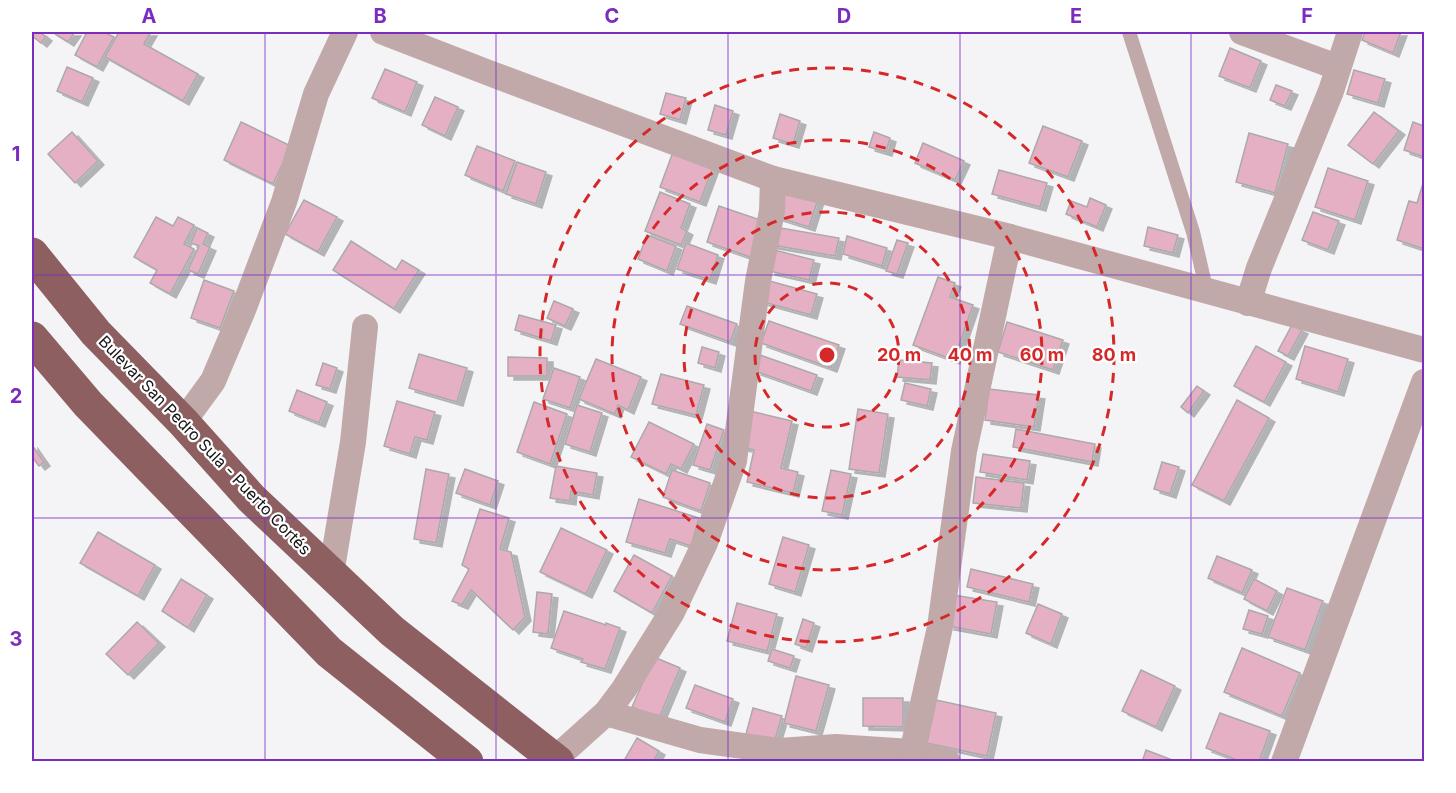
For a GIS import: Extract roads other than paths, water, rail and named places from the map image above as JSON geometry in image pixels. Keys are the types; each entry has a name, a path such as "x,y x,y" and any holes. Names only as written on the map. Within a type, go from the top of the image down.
{"highway":[{"name":"Bulevar San Pedro Sula - Puerto Cortés","path":"32,254 96,333 183,422 251,498 392,631 556,760"},
{"path":"32,338 88,404 328,652 467,762"}],"street":[{"path":"183,422 213,381 243,310 284,202 316,94 345,32"},
{"path":"383,32 773,179 1010,237 1425,350"},
{"path":"1242,32 1337,68"},
{"path":"1248,303 1259,268 1331,91 1350,32"},
{"path":"556,760 606,712 624,689 672,612 705,543 734,461 758,281 772,211 773,179"},
{"path":"910,757 940,627 964,451 1010,237"},
{"path":"332,574 353,442 365,327"},
{"path":"1284,762 1425,382"},
{"path":"606,712 700,740 779,751 836,747 948,762"}],"lane":[{"path":"1129,32 1193,232 1207,292"}]}
